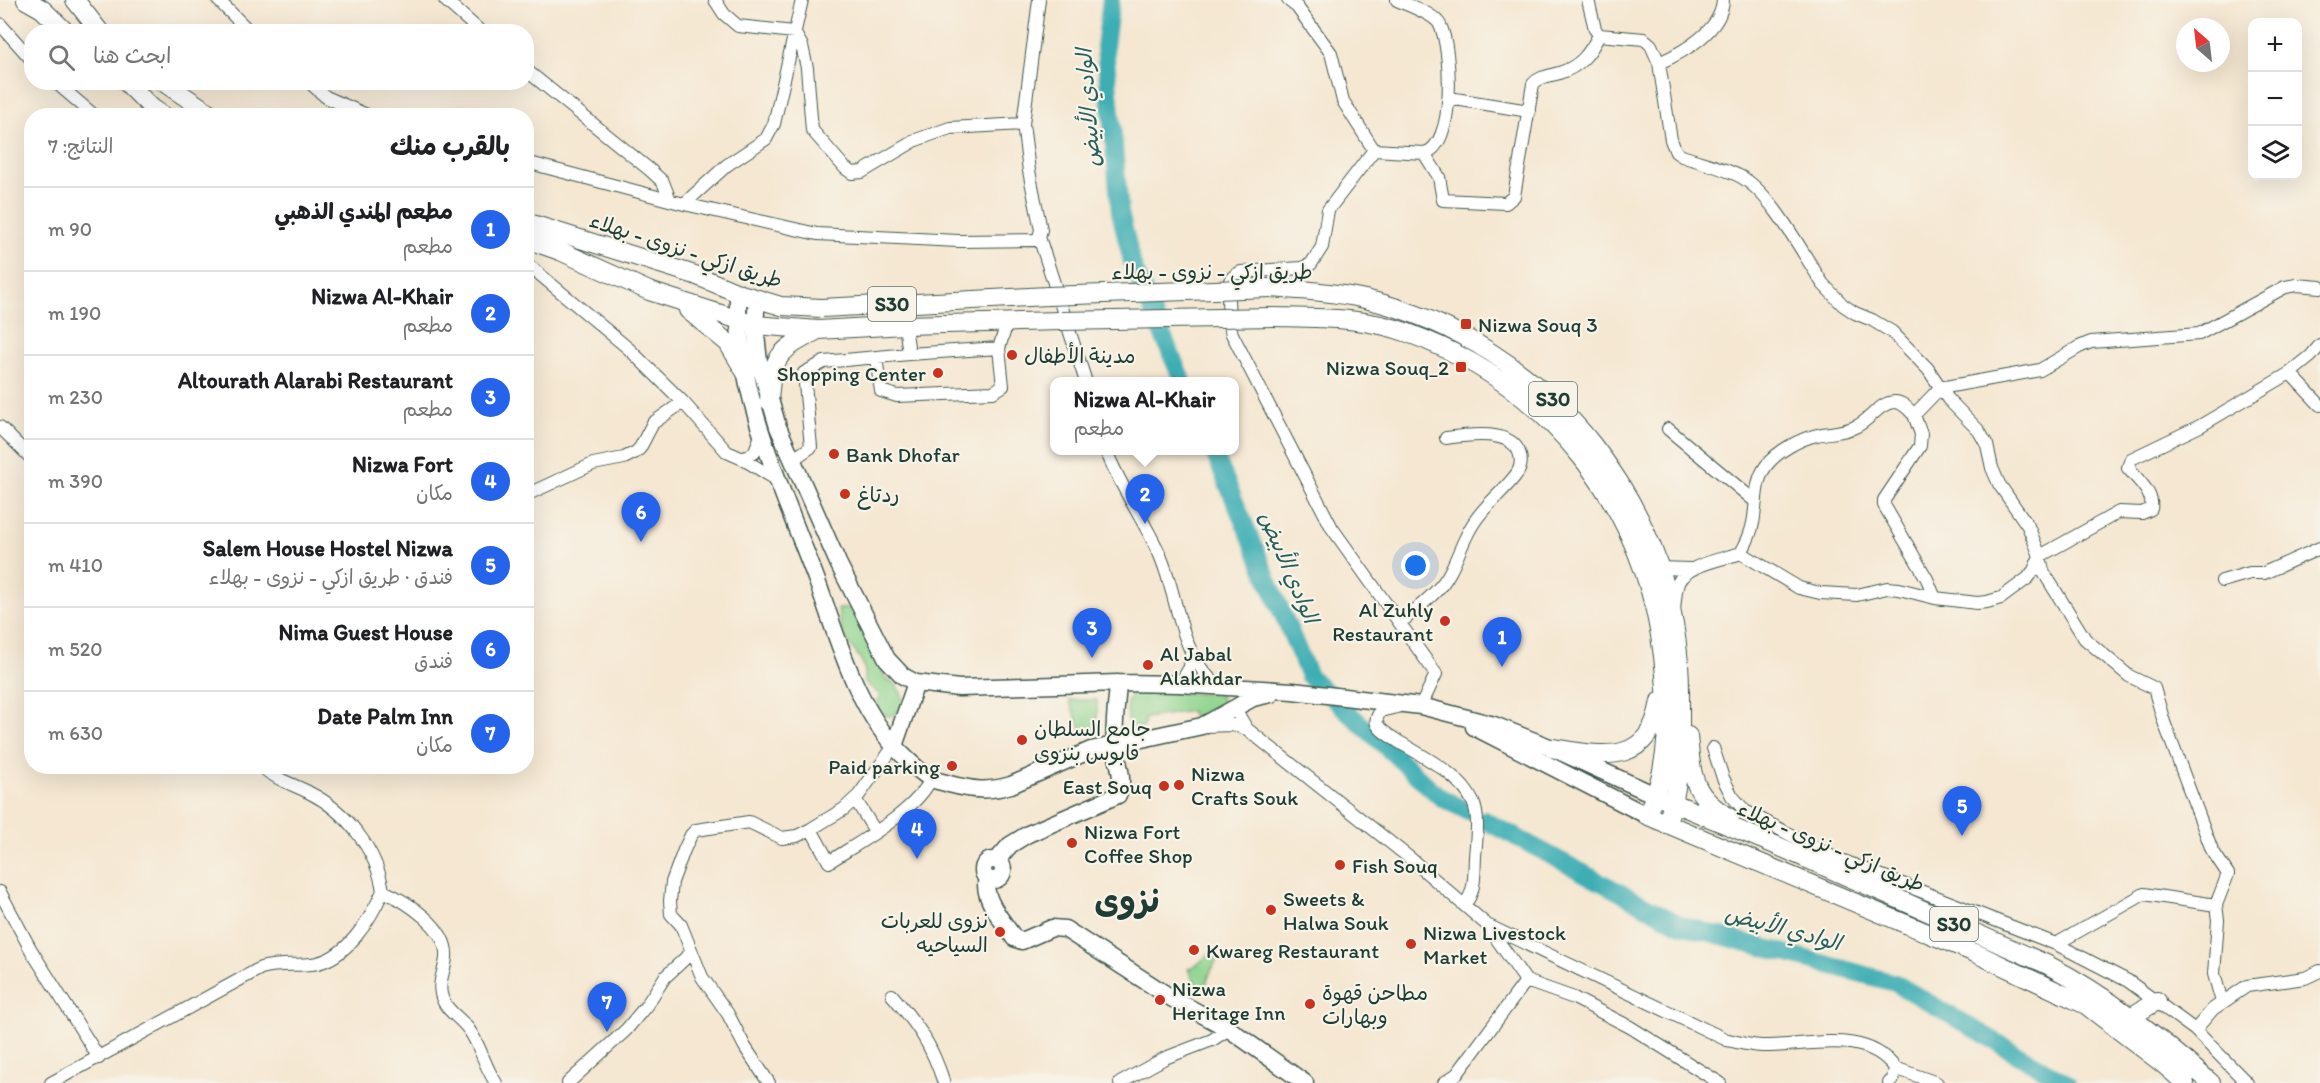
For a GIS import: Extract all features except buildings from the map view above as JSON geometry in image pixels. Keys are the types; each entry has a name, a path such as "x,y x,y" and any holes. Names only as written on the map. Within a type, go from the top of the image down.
{"main road":[{"path":"26,0 42,9 58,24"},
{"path":"51,0 71,24"},
{"path":"75,0 94,24"},
{"path":"134,90 152,108"},
{"path":"175,90 202,108"},
{"name":"طريق ازكي - نزوى - بهلاء","path":"534,225 781,306 822,308 1048,296 1270,288 1320,291 1365,299 1408,312 1467,338 1513,366 1558,403 1609,464 1637,514 1659,568 1673,622 1680,675 1680,730 1675,804 1666,824"},
{"name":"طريق ازكي - نزوى - بهلاء","path":"534,241 674,300 716,313 721,312 755,325 818,330 905,325 1273,317 1350,320 1407,332 1455,354 1504,383 1569,440 1593,470 1626,523 1648,581 1662,642 1668,695 1667,736 1657,796 1646,815 1975,953 2086,1005 2185,1083"},
{"path":"674,300 728,343 746,373"},
{"path":"769,401 771,376 780,354 818,330"},
{"path":"1552,748 1602,756 1618,754 1636,746 1652,732 1663,688 1662,642"},
{"path":"1680,675 1692,775 1700,793 1715,809 1780,847"},
{"name":"طريق ازكي - نزوى - بهلاء","path":"1657,796 1780,847 2046,964 2073,978 2132,1016 2160,1037 2211,1083"},
{"path":"2132,1016 2157,1001"}],"street":[{"path":"218,0 242,24"},
{"path":"445,0 472,24"},
{"path":"715,0 724,14 738,26 794,32"},
{"path":"684,204 727,165 766,139 774,124 802,0"},
{"path":"1039,0 1023,124 1029,171 1041,230 1039,237 1085,377"},
{"path":"1288,0 1297,7 1331,53 1343,101 1374,150"},
{"path":"1374,150 1424,153 1431,151 1436,147 1442,133 1449,98 1449,69 1441,26 1435,18 1397,0"},
{"path":"1587,0 1594,29 1599,35 1644,39 1651,45 1659,63 1671,140 1676,152 1740,176 1753,184 1767,199 1832,295 1855,313 1892,332 1928,369 1952,404 1979,431 1987,445 1992,468 1999,484 2023,517 2040,556 2043,571 2085,639 2129,676 2154,688 2164,722 2212,850 2228,874 2216,905 2218,921 2214,974 2222,1002"},
{"path":"1659,63 1678,55 1712,27 1723,12 1723,0"},
{"path":"0,24 24,51"},
{"path":"794,32 802,46 807,68 812,130 852,173 862,172 916,140 950,128 1023,124"},
{"path":"1424,153 1439,177 1443,200 1506,203 1514,196 1533,84 1538,79 1572,69 1584,60 1599,35"},
{"path":"534,76 650,170 663,182 670,200"},
{"path":"64,90 85,108"},
{"path":"318,90 326,97 351,108"},
{"path":"1449,98 1529,111"},
{"path":"1374,150 1328,210 1322,247 1311,264 1302,268 1241,272 1228,282 1230,327 1332,528 1436,674 1422,706"},
{"path":"534,164 684,204 817,234 958,242 1009,239 1029,241 1039,237"},
{"path":"534,270 629,349 683,402 727,452 777,480"},
{"path":"1914,415 1940,388 1962,386 1985,378 2040,370 2091,342 2199,334 2285,287 2297,285 2320,287"},
{"path":"738,293 738,319 746,373 761,436 863,699 894,746 931,778 969,789 990,790 1011,785 1092,750 1202,726 1233,725 1247,729"},
{"path":"757,299 755,325 759,362 769,401 792,460 839,565 887,660 903,676 916,683 959,688 1118,683 1180,684 1293,691 1422,706 1494,725 1552,748 1657,796"},
{"path":"876,358 881,391 897,396 993,392 1003,386 999,348 1007,323"},
{"path":"905,325 909,354"},
{"path":"1659,568 1690,569 1741,553 1798,588 1820,594 1857,595 1887,588 1935,598 1977,603 2001,598 2028,578 2040,556 2119,512 2147,512 2151,509 2152,503 2145,489 2128,468 2131,459 2200,426 2290,373 2311,356 2320,345"},
{"path":"792,460 811,447 804,373 824,362 999,348"},
{"path":"2290,373 2320,405"},
{"path":"534,491 593,464 624,458 636,452 653,423 683,402"},
{"path":"1741,553 1753,523 1760,478 1765,466 1774,457 1796,443 1816,435 1846,432 1859,426 1882,406 1893,402 1901,403 1914,415 1921,435 1920,446 1884,500 1884,505 1927,579 1935,598"},
{"path":"0,427 24,451"},
{"path":"1668,429 1756,502"},
{"path":"1400,623 1439,589 1450,572 1473,523 1520,468 1519,449 1511,442 1495,435 1446,438"},
{"path":"743,459 754,453 761,436"},
{"path":"1109,455 1166,568 1191,654 1205,676 1229,694 1234,709 1247,729 1410,859 1487,925 1526,981 1574,998 1630,1027 1720,1083"},
{"path":"2222,581 2250,573 2264,573 2320,548"},
{"path":"1673,622 1678,584 1682,576 1690,569"},
{"path":"1180,684 1190,667 1191,654"},
{"path":"763,1081 728,1014 702,977 681,925 671,914 672,882 690,835 703,828 742,821 756,824 782,838 797,836 844,809 855,799 894,746 916,683"},
{"path":"1118,683 1115,745 1121,774 1121,787 1118,795 1028,834 1010,845 997,860 1003,868 1002,874 994,880 987,878 985,885 987,894 1014,938 1022,941 1052,928 1065,929 1173,999 1229,1029 1305,1083"},
{"path":"1202,726 1264,694 1293,691"},
{"path":"1422,706 1384,709 1380,711 1376,721 1389,736 1438,766 1461,785 1474,804 1476,831 1473,888 1469,900 1464,905"},
{"path":"1444,711 1533,759 1646,815"},
{"path":"1713,748 1722,778 1732,796 1745,811 1831,856 2056,944 2128,981 2195,1030 2247,1083"},
{"path":"51,1083 261,968 275,964 310,965 324,962 338,955 349,945 377,905 383,891 373,857 343,815 312,794 270,774"},
{"path":"811,829 829,862 912,804 926,789 931,778"},
{"path":"855,799 875,831"},
{"path":"383,891 411,906 423,916 443,941 447,956 440,982 440,993 444,1004 470,1031 487,1071 496,1083"},
{"path":"0,892 31,950 99,1058"},
{"path":"2056,944 2144,894 2216,905"},
{"path":"1487,925 1726,1040 1761,1046 1832,1042 1861,1045 1879,1052 1895,1068 1937,1083"},
{"path":"568,1083 626,1030 646,1006 664,977 692,952"},
{"path":"2195,1030 2213,1009 2247,986 2305,978 2320,971"},
{"path":"1444,1083 1457,1074 1526,981"},
{"path":"892,995 919,1028 934,1053 944,1083"},
{"path":"1120,1083 1165,1058 1212,1040 1229,1029"},
{"path":"1889,1083 1893,1079 1895,1068"}],"green space":[{"path":"838,609 857,610 882,662 884,675 888,681 895,683 902,695 903,705 891,716 885,715 878,709 879,694 865,682 862,661 843,634"},
{"path":"1142,690 1220,695 1224,706 1212,717 1193,719 1191,711 1145,718 1144,727 1134,728 1128,722 1127,703 1131,694"},
{"path":"1069,700 1097,700 1097,731 1082,731"},
{"path":"1212,951 1216,956 1216,962 1201,994 1188,969 1198,964"}],"waterway":[{"name":"الوادي الأبيض","path":"1111,0 1105,47 1120,212 1133,266 1181,377"},
{"name":"الوادي الأبيض","path":"1215,455 1309,676 1440,797 1467,811"},
{"name":"الوادي الأبيض","path":"1484,820 1681,925 1895,983 2067,1083"}],"place":[{"name":"Nizwa Souq 3","path":"1466,324"},
{"name":"مدينة الأطفال","path":"1012,355"},
{"name":"Nizwa Souq_2","path":"1461,367"},
{"name":"Shopping Center","path":"938,373"},
{"name":"Bank Dhofar","path":"834,454"},
{"name":"ردتاغ","path":"845,494"},
{"name":"Nizwa Al-Khair","path":"1145,524"},
{"name":"Nima Guest House","path":"641,542"},
{"name":"Al Zuhly Restaurant","path":"1445,621"},
{"name":"Altourath Alarabi Restaurant","path":"1092,658"},
{"name":"Al Jabal Alakhdar","path":"1148,665"},
{"name":"مطعم المندي الذهبي","path":"1502,667"},
{"name":"جامع السلطان قابوس بنزوى","path":"1022,740"},
{"name":"Paid parking","path":"952,766"},
{"name":"Nizwa Crafts Souk","path":"1179,785"},
{"name":"East Souq","path":"1164,786"},
{"name":"Salem House Hostel Nizwa","path":"1962,836"},
{"name":"Nizwa Fort Coffee Shop","path":"1072,843"},
{"name":"Nizwa Fort","path":"917,859"},
{"name":"Fish Souq","path":"1340,865"},
{"name":"Sweets & Halwa Souk","path":"1271,910"},
{"name":"نزوى للعربات السياحيه","path":"1000,932"},
{"name":"Nizwa Livestock Market","path":"1411,944"},
{"name":"Kwareg Restaurant","path":"1194,950"},
{"name":"Nizwa Heritage Inn","path":"1160,1000"},
{"name":"مطاحن قهوة وبهارات","path":"1310,1004"},
{"name":"Date Palm Inn","path":"607,1032"}],"district":[{"name":"نزوى","path":"1127,900"}]}
